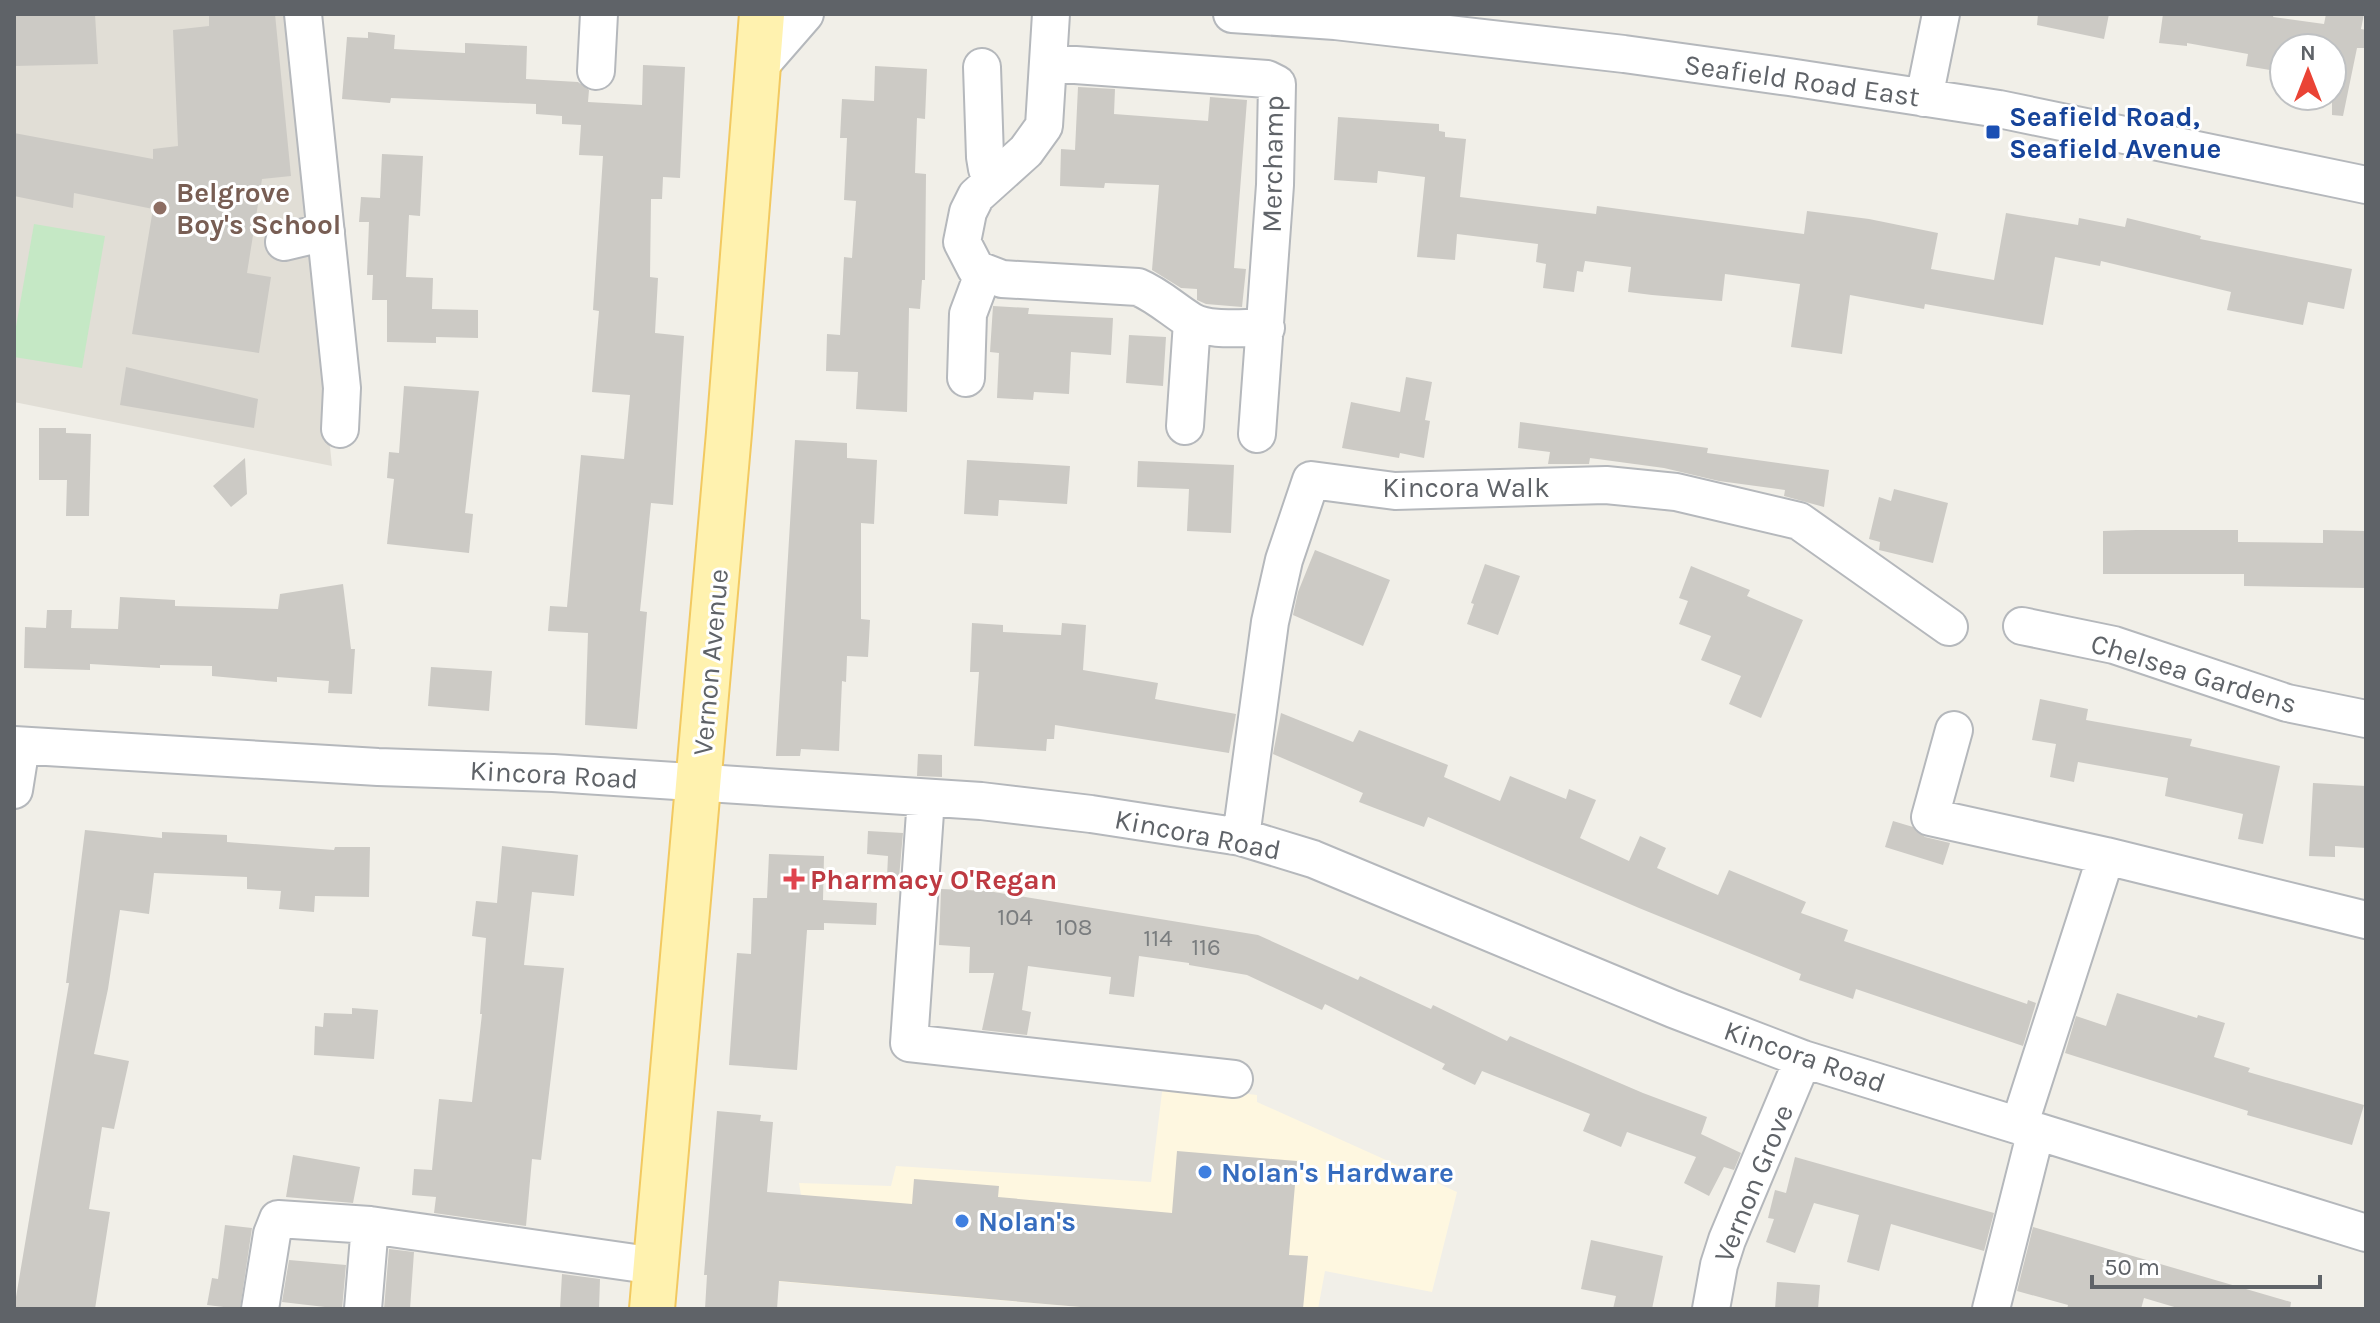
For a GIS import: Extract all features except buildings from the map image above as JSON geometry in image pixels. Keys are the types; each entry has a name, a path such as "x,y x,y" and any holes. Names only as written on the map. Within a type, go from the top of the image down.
{"main road":[{"name":"Vernon Avenue","path":"652,1309 762,14"}],"street":[{"path":"303,14 342,388 340,429"},
{"path":"596,71 599,14"},
{"path":"758,68 805,14"},
{"path":"1051,14 1044,126 1026,151 976,196 968,212 962,242 976,269 1002,279 1138,287 1154,294 1192,322 1207,326 1266,328"},
{"name":"Seafield Road East","path":"1232,14 1335,21 1624,54 1999,109 2366,185"},
{"path":"1924,98 1941,14"},
{"name":"Merchamp","path":"1048,63 1267,79 1277,84 1275,185 1257,434"},
{"path":"982,67 985,157 987,169 994,179"},
{"path":"284,242 326,232"},
{"path":"966,378 968,314 983,274"},
{"path":"1185,426 1192,322"},
{"name":"Kincora Walk","path":"1241,837 1270,622 1284,560 1311,480 1395,491 1606,485 1676,492 1799,521 1949,627"},
{"name":"Chelsea Gardens","path":"2022,626 2114,645 2287,703 2366,719"},
{"path":"1954,730 1930,817 2106,856 2366,920"},
{"path":"14,790 17,745"},
{"name":"Kincora Road","path":"17,745 699,782 926,798 1091,814 1241,837 1313,859 1673,1009 1803,1059 2366,1233"},
{"path":"926,798 909,1043 1234,1079"},
{"path":"1991,1309 2028,1128 2106,856"},
{"name":"Vernon Grove","path":"1711,1309 1727,1240 1803,1059"},
{"path":"260,1309 272,1234 278,1219 370,1225 656,1266"},
{"path":"363,1309 370,1225"}],"shaded area":[{"name":"Belgrove Boy's School","path":"14,14 285,14 332,466 14,402"},
{"name":"Nolan's","path":"1163,1084 1257,1095 1257,1102 1457,1192 1432,1292 1325,1271 1318,1309 1104,1309 704,1275 804,1213 799,1183 891,1186 896,1166 1151,1182"}],"green space":[{"path":"34,224 105,236 82,368 14,357 14,338"}],"place":[{"name":"Seafield Road, Seafield Avenue","path":"1993,132"},
{"name":"Belgrove Boy's School","path":"160,208"},
{"name":"Pharmacy O'Regan","path":"794,879"},
{"name":"Nolan's Hardware","path":"1205,1172"},
{"name":"Nolan's","path":"962,1221"}]}
